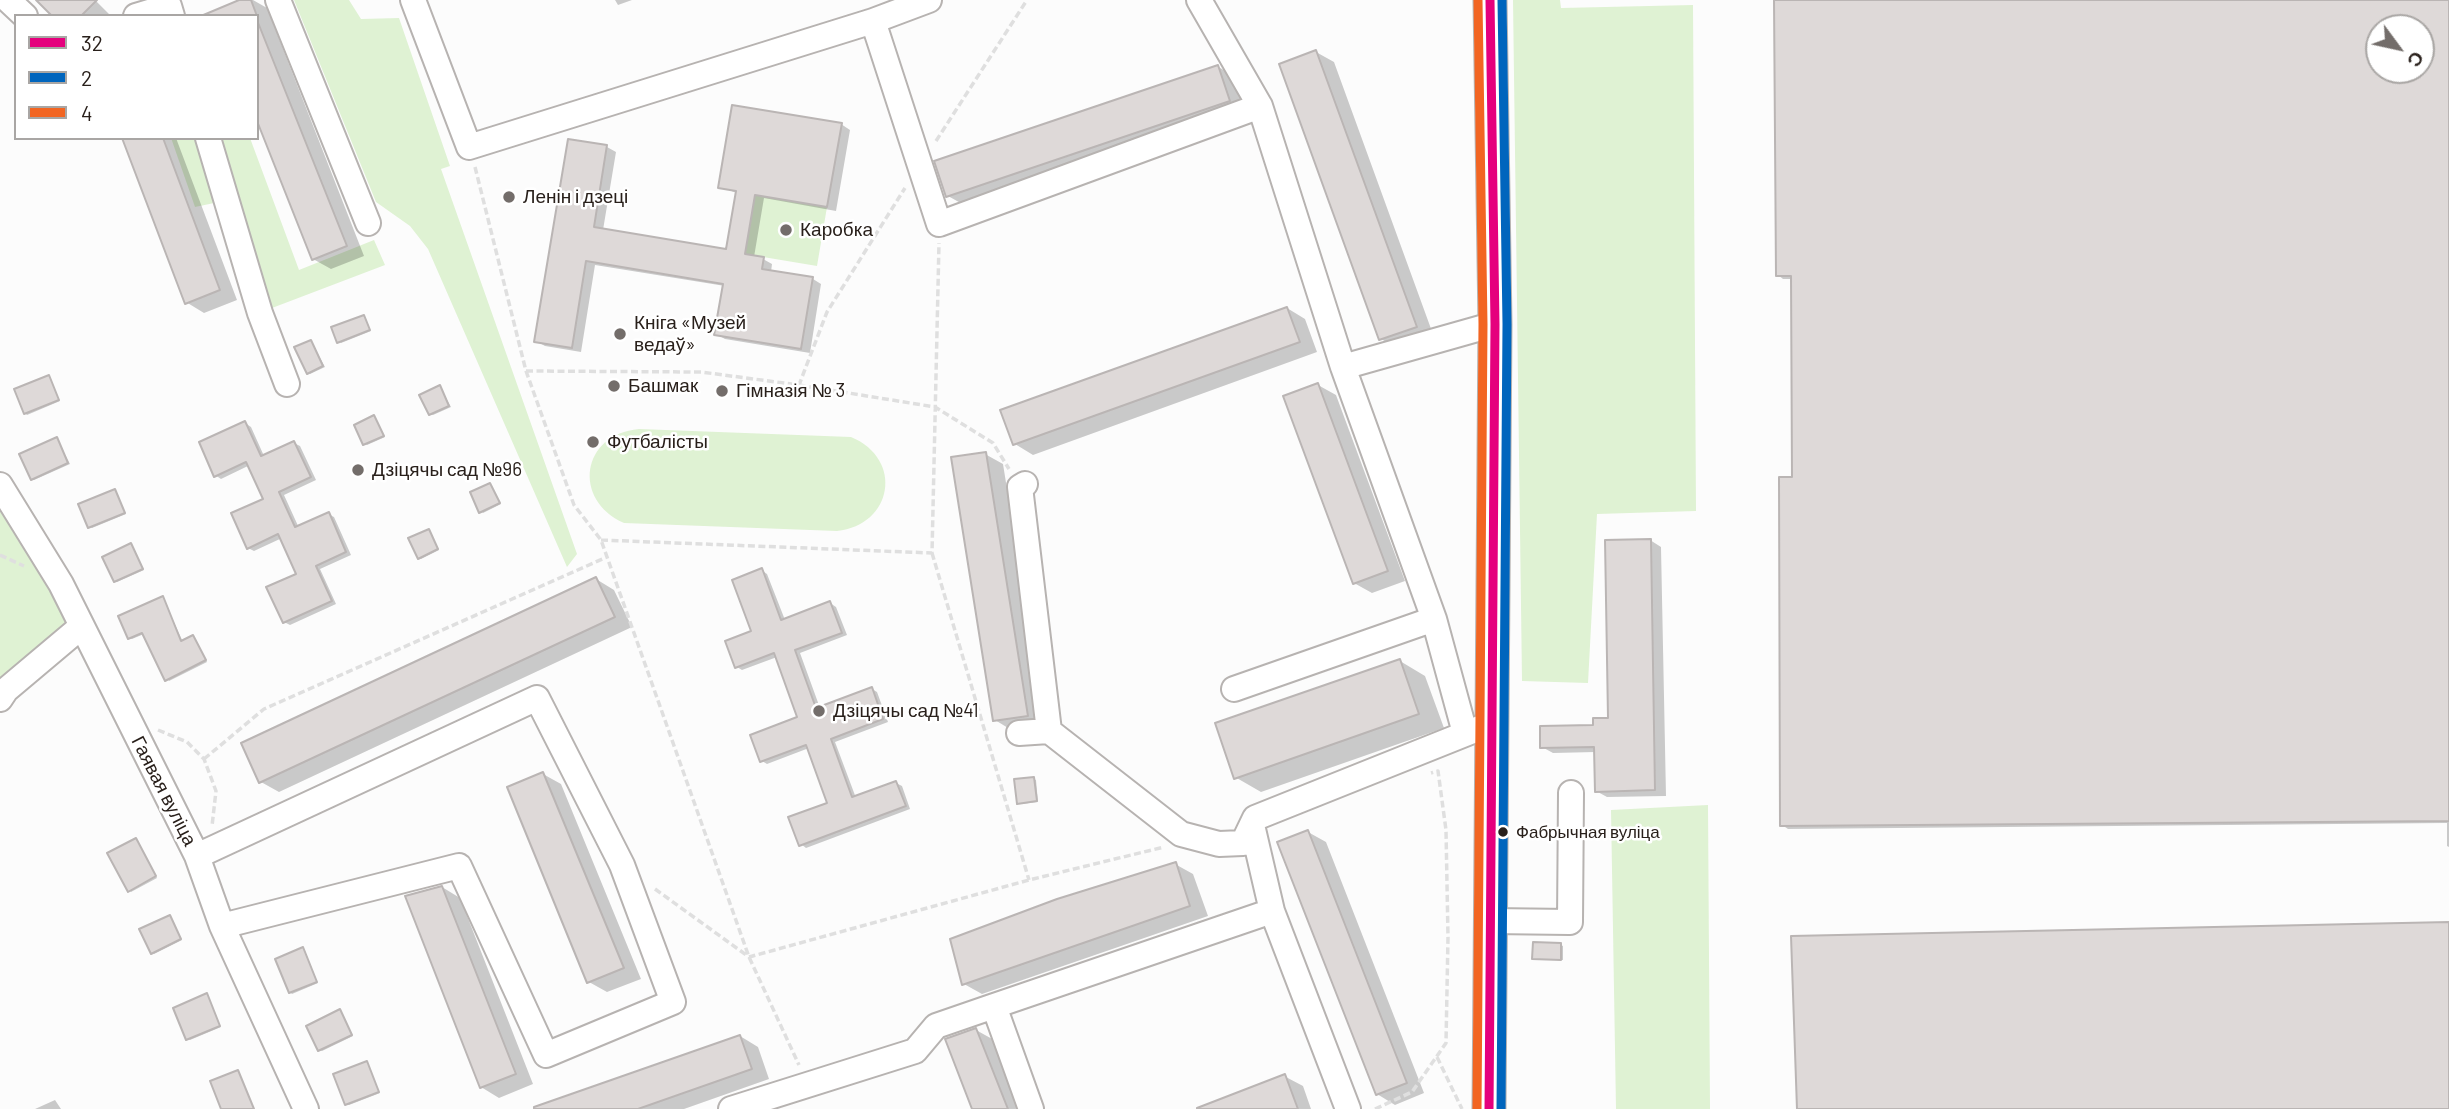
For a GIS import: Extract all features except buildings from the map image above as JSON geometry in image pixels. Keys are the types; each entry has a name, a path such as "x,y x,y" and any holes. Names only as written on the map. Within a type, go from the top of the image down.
{"main road":[{"path":"1481,1109 1491,921 1479,729 1494,324 1489,0"}],"street":[{"path":"8,0 23,14"},
{"path":"278,0 368,223"},
{"path":"413,0 469,147 873,21 929,0"},
{"path":"1019,733 1049,731 1181,834 1219,844 1243,843 1255,818 1479,729 1434,619 1343,367 1261,106 1199,0"},
{"path":"143,14 174,5"},
{"path":"873,21 939,224 1261,106"},
{"path":"209,140 260,313 287,384"},
{"path":"1343,367 1494,324"},
{"name":"Гаявая вуліца","path":"0,485 61,584 197,856 222,926 306,1109"},
{"path":"1023,486 1049,731"},
{"path":"1234,689 1434,619"},
{"path":"0,699 6,690 82,626"},
{"path":"197,856 537,698 622,865 673,1002 545,1055 459,866 222,926"},
{"path":"1491,921 1570,922 1571,793"},
{"path":"1252,825 1272,911 1348,1109"},
{"path":"731,1109 915,1051 936,1026 1272,911"},
{"path":"994,1006 1031,1109"}],"path":[{"path":"799,385 827,312 1027,0"},
{"path":"469,147 526,371 574,505 601,540 749,957 807,1084"},
{"path":"939,224 932,553 1029,880"},
{"path":"526,371 701,372 935,407 993,443 1023,486"},
{"path":"601,540 932,553"},
{"path":"204,760 264,709 607,557"},
{"path":"128,719 187,742 204,760 216,791 211,831 197,856"},
{"path":"1376,1109 1412,1092 1446,1043 1446,830 1438,771 1425,775"},
{"path":"749,957 1029,880 1199,839"},
{"path":"654,888 749,957"},
{"path":"1437,1056 1481,1109"}],"green space":[{"path":"294,0 349,0 361,19 399,18 450,166 441,169 577,554 567,567 428,249 410,226 376,202"},
{"path":"1513,0 1560,0 1561,8 1693,5 1696,511 1597,514 1588,683 1522,681"},
{"path":"172,140 199,140 219,202 195,207"},
{"path":"220,140 251,140 299,270 374,240 385,265 272,308"},
{"name":"Каробка","path":"755,195 827,207 817,266 745,254"},
{"path":"639,429 851,437 868,447 879,460 885,475 885,490 880,504 870,517 856,526 837,531 624,523 607,513 596,499 590,469 595,455 605,443 620,434"},
{"path":"0,511 68,621 0,683"},
{"path":"1708,805 1710,1109 1616,1109 1611,810"}],"transit line":[{"name":"4","path":"1477,1109 1483,324 1478,0"},
{"name":"32","path":"1489,1109 1495,324 1490,0"},
{"name":"2","path":"1501,1109 1507,324 1502,0"}],"place":[{"name":"Ленін і дзеці","path":"509,197"},
{"name":"Каробка","path":"786,230"},
{"name":"Кніга «Музей ведаў»","path":"620,334"},
{"name":"Башмак","path":"614,386"},
{"name":"Гімназія № 3","path":"722,391"},
{"name":"Футбалісты","path":"593,442"},
{"name":"Дзіцячы сад №96","path":"358,470"},
{"name":"Дзіцячы сад №41","path":"819,711"},
{"name":"Фабрычная вуліца","path":"1503,832"}]}
